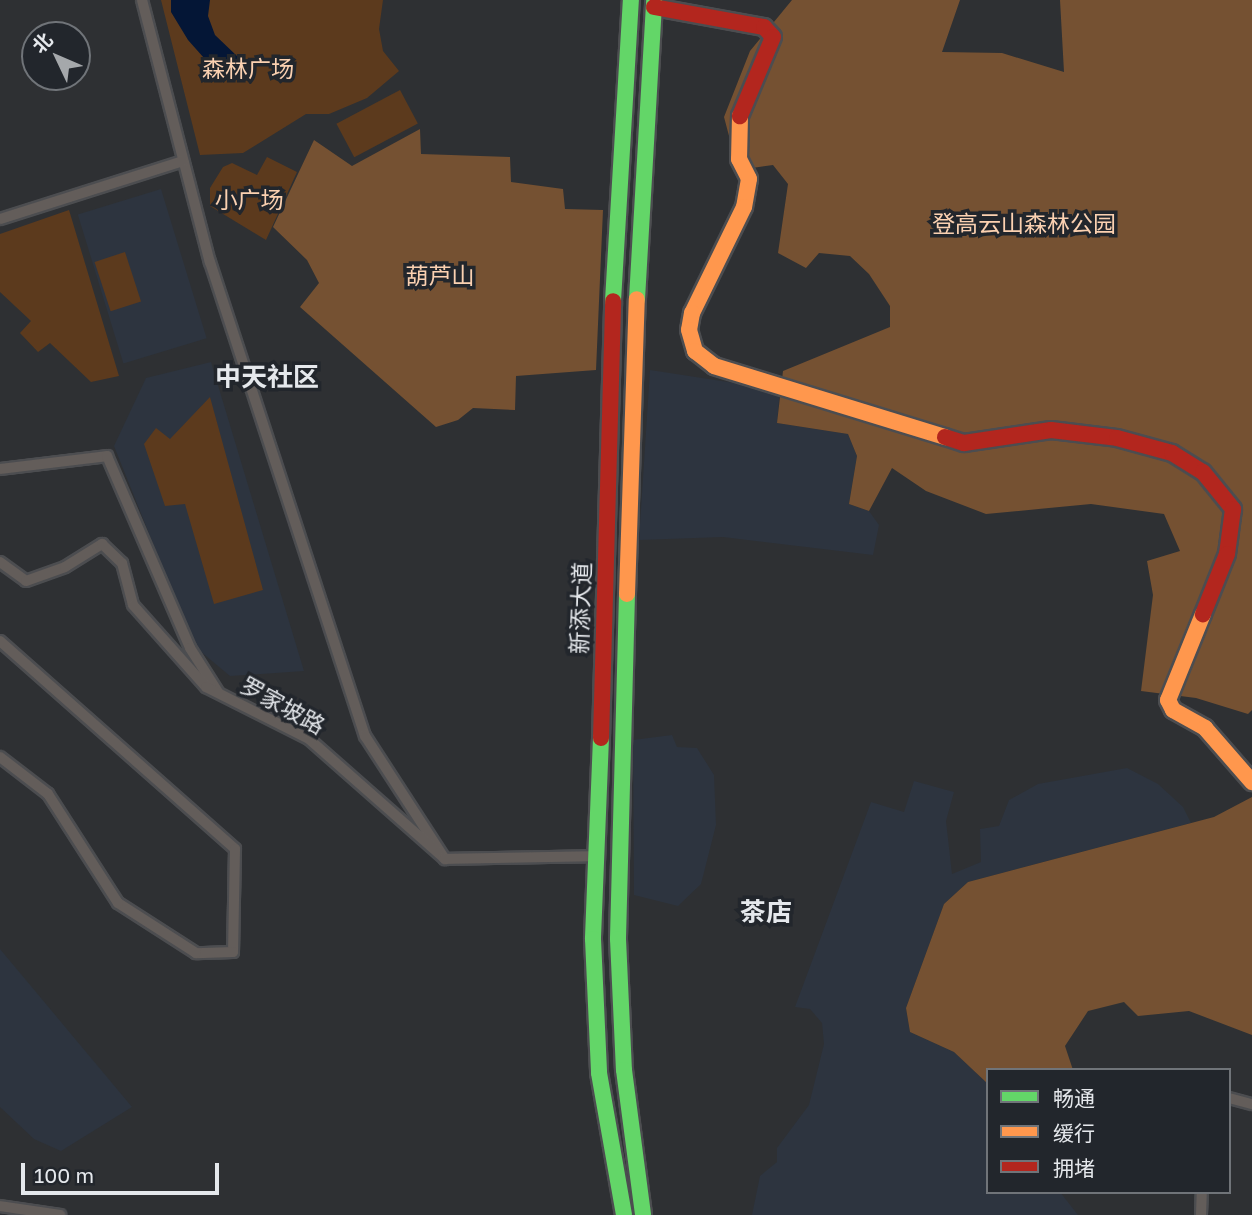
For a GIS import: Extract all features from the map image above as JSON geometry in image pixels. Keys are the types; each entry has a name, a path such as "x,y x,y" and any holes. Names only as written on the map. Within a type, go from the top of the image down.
{"main road":[{"name":"新添大道","path":"624,1215 598,1073 593,939 599,856 608,392 631,0"},
{"name":"新添大道","path":"643,1215 624,1070 618,939 632,396 654,3"},
{"path":"654,3 765,27 772,37 739,119 739,159 749,179 744,207 692,313 689,330 695,351 714,366 964,443 1051,430 1139,444 1172,453 1203,472 1233,509 1227,554 1168,700 1172,710 1205,727 1252,782"}],"street":[{"path":"142,0 210,262 365,736 445,859 599,856"},
{"path":"0,219 183,161"},
{"path":"0,469 107,456 190,648 220,694"},
{"name":"罗家坡路","path":"0,562 26,581 65,567 102,544 122,563 133,604 206,687 309,739 445,859"},
{"path":"0,641 235,849 233,952 196,953 118,903 48,794 0,757"},
{"path":"1231,1099 1252,1104"},
{"path":"1201,1215 1202,1194"},
{"path":"0,1206 60,1215"}],"shaded area":[{"path":"161,189 207,338 123,364 78,214"},
{"path":"211,362 304,671 230,676 194,646 114,446 146,378"},
{"path":"650,370 780,390 777,423 848,434 857,456 849,504 869,511 879,525 873,555 723,537 639,540"},
{"path":"672,735 677,747 697,748 714,775 716,825 701,884 678,906 634,895 633,740"},
{"path":"1127,768 1158,784 1183,807 1191,823 968,882 944,904 906,1008 910,1032 954,1052 986,1082 986,1194 1062,1194 1078,1215 752,1215 760,1176 777,1162 777,1148 809,1105 824,1044 822,1023 810,1009 795,1007 871,802 904,812 914,781 954,792 946,821 952,874 981,862 980,829 999,826 1009,800 1038,784"},
{"path":"0,949 132,1107 61,1151 34,1139 0,1107"}],"green space":[{"name":"森林广场","path":"161,0 383,0 379,29 383,51 399,71 367,98 329,114 306,114 243,153 200,155"},
{"name":"登高云山森林公园","path":"792,0 960,0 942,52 1002,53 1064,72 1060,0 1252,0 1252,710 1248,714 1196,698 1141,691 1153,595 1147,561 1180,551 1164,514 1091,504 986,514 926,491 892,468 869,511 849,504 857,456 848,434 777,423 783,371 890,327 890,306 869,274 850,256 819,253 806,268 778,253 788,184 773,165 738,170 724,117 750,51"},
{"path":"400,90 418,124 354,157 336,124"},
{"name":"葫芦山","path":"420,129 421,154 510,157 511,182 563,189 565,209 603,210 596,370 516,376 515,410 473,408 458,420 436,427 300,307 319,283 307,260 273,227 314,140 352,166"},
{"name":"小广场","path":"267,157 297,172 266,240 210,206 210,188 223,167 232,163 257,175"},
{"path":"69,210 119,376 91,382 50,343 38,352 20,333 31,321 0,292 0,234"},
{"path":"125,252 141,301 111,311 95,262"},
{"path":"210,397 263,590 214,604 185,504 165,506 144,444 156,428 170,439"},
{"path":"1252,797 1252,1035 1189,1011 1138,1016 1124,1002 1088,1011 1065,1046 1072,1068 986,1068 986,1082 954,1052 910,1032 906,1008 944,904 968,882 1214,817"}],"water":[{"path":"171,0 210,0 208,16 215,35 238,57 227,73 204,58 188,40 171,12"}],"traffic: fast":[{"path":"613,301 631,0"},
{"path":"637,299 654,0"},
{"path":"627,594 618,939 624,1070 643,1215"},
{"path":"601,738 593,939 599,1073 624,1215"}],"traffic: slow":[{"path":"740,116 739,159 749,179 744,207 692,313 689,330 695,351 714,366 945,437"},
{"path":"627,594 637,299"},
{"path":"1203,614 1168,700 1173,710 1205,728 1252,782"}],"traffic: jam":[{"path":"654,7 764,27 773,37 740,116"},
{"path":"601,738 613,301"},
{"path":"945,437 964,443 1051,430 1117,438 1172,453 1203,472 1233,509 1227,554 1203,614"}],"district":[{"name":"中天社区","path":"267,377"},
{"name":"茶店","path":"766,912"}]}
